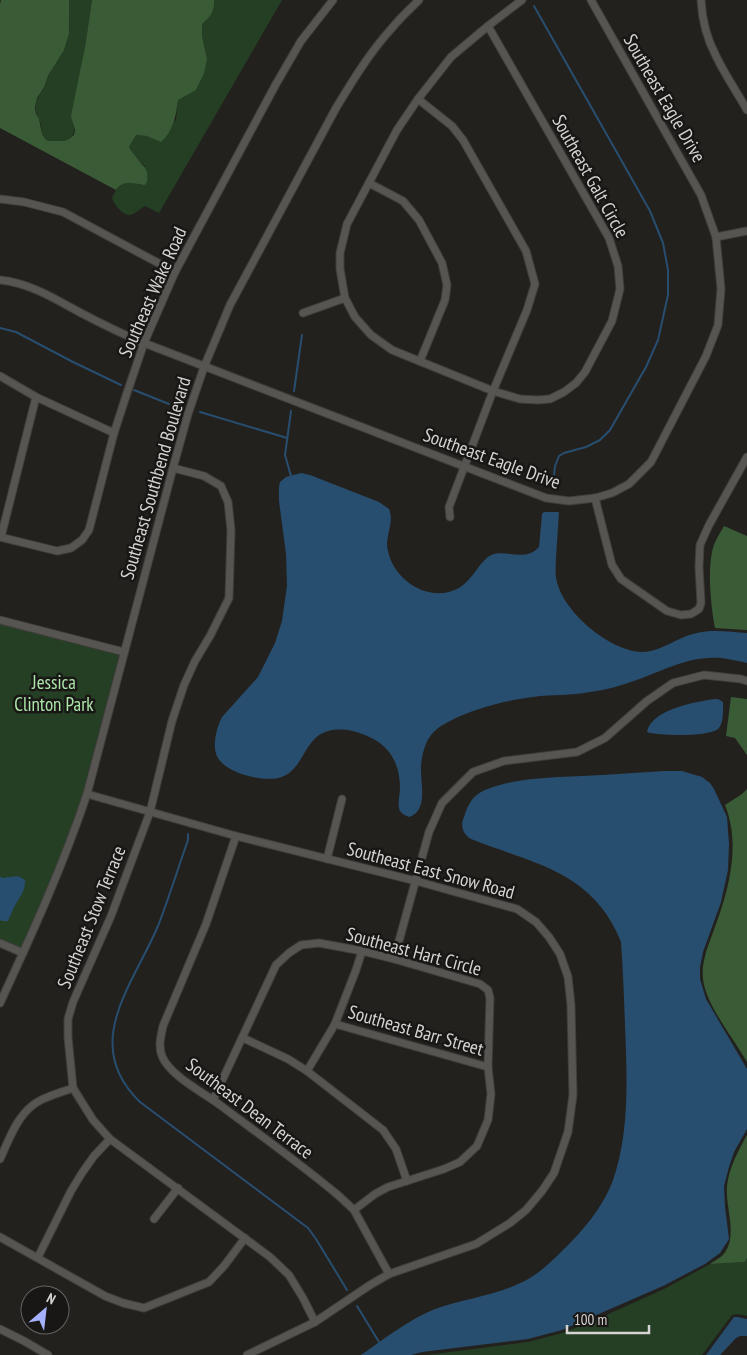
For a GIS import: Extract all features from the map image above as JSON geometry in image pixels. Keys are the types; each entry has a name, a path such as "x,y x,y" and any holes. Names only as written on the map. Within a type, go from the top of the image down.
{"street":[{"name":"Southeast Wake Road","path":"0,537 57,551 71,548 82,540 89,530 114,433 144,343 175,272 276,84 302,41 332,0"},
{"name":"Southeast Southbend Boulevard","path":"0,1003 52,887 72,837 86,794 173,468 188,414 204,367 230,305 336,108 374,49 419,0"},
{"name":"Southeast Galt Circle","path":"488,26 609,238 618,266 620,289 612,321 585,372 576,383 550,399 520,399 493,391 392,350 371,335 355,317 345,298 340,269 342,240 347,224 397,130 418,99 451,57 488,26 522,0"},
{"name":"Southeast Eagle Drive","path":"0,280 30,286 98,322 144,343 546,498 569,501 595,498 612,493 629,484 651,462 706,356 718,325 721,289 716,237 701,195 591,0"},
{"path":"701,0 706,29 715,56 747,110"},
{"path":"418,99 452,126 463,140 526,252 535,284 527,310 493,391 449,507 450,517"},
{"path":"369,183 403,202 419,220 442,263 447,285 445,300 420,361"},
{"path":"0,199 24,202 63,212 175,272"},
{"path":"716,237 747,230"},
{"path":"303,313 345,298"},
{"path":"0,376 36,397 114,433"},
{"path":"0,537 36,397"},
{"path":"595,498 612,565 621,580 667,611 681,615 690,614 699,609 701,603 700,545 747,457"},
{"name":"Southeast Stow Terrace","path":"173,468 204,476 221,486 228,502 231,530 229,598 184,685 172,721 150,812 111,916 73,1002 68,1020 73,1088 93,1120 110,1139 245,1238 289,1274 304,1298 315,1322"},
{"path":"0,620 124,652"},
{"path":"394,959 429,832 442,803 473,772 504,761 577,752 605,738 647,701 673,683 704,675 747,681"},
{"name":"Southeast East Snow Road","path":"86,794 236,836 416,881 517,909 536,922 549,937 560,954 568,977 571,1005 573,1095 568,1132 554,1172 542,1191 526,1210 510,1223 476,1244 389,1274 315,1322 247,1355"},
{"path":"327,859 342,799"},
{"name":"Southeast Dean Terrace","path":"236,836 206,924 163,1026 159,1043 162,1057 171,1069 184,1080 322,1182 354,1210 389,1274"},
{"path":"0,943 23,953"},
{"name":"Southeast Hart Circle","path":"213,1100 276,965 289,952 302,945 319,943 362,951 480,984 488,990 490,998 488,1067 491,1094 488,1120 477,1146 460,1162 388,1187 374,1194 354,1210"},
{"path":"307,1071 335,1024 362,951"},
{"name":"Southeast Barr Street","path":"335,1024 488,1067"},
{"path":"243,1038 288,1059 307,1071 383,1130 396,1149 407,1181"},
{"path":"0,1159 20,1118 34,1104 73,1088"},
{"path":"38,1257 82,1172 110,1139"},
{"path":"154,1219 178,1188"},
{"path":"0,1237 105,1296 144,1308 209,1282 245,1238"},
{"path":"0,1329 24,1340 48,1355"}],"green space":[{"path":"1,0 69,0 69,34 64,50 37,98 35,108 45,139 48,141 64,141 74,135 75,130 71,116 92,0 214,0 214,8 211,14 202,24 202,36 207,59 204,73 196,90 178,100 173,123 161,142 147,136 136,135 129,147 147,170 147,182 145,185 126,183 116,190 0,128"},
{"path":"69,0 92,0 73,121 74,132 68,139 50,142 43,136 36,112 36,104 68,40"},
{"path":"214,0 282,0 159,213 145,206 127,215 119,209 112,198 117,189 123,184 141,185 145,166 135,157 129,147 136,135 147,136 176,120 178,100 207,59 202,36 202,24 214,8"},
{"path":"724,526 747,536 747,630 715,628 711,599 710,567 714,545"},
{"name":"Jessica Clinton Park","path":"0,624 119,655 81,801 53,877 21,949 0,939"},
{"path":"731,697 747,699 747,755 735,738 726,736"},
{"path":"747,789 747,1062 709,1000 703,979 703,966 729,882 733,851 730,820 725,805"},
{"path":"747,1135 747,1258 745,1262 710,1264 723,1255 728,1248 731,1231 727,1195 728,1179 734,1160"},
{"path":"747,1258 747,1316 732,1315 702,1355 427,1355 528,1342 562,1333 664,1289 710,1264 745,1262"}],"water":[{"path":"301,473 379,502 389,509 391,520 387,546 392,562 405,580 415,587 437,593 459,588 493,554 520,555 533,552 539,547 542,514 544,512 559,512 556,577 567,603 589,627 616,645 643,652 703,632 747,633 747,663 721,658 687,661 612,688 509,701 458,717 433,732 427,741 421,766 421,802 415,814 409,817 402,813 399,808 400,788 398,770 392,756 381,744 356,732 337,730 320,734 314,739 291,772 284,776 268,779 239,773 223,764 218,758 215,748 215,737 222,717 258,677 275,643 282,621 287,586 286,554 279,487 280,482 286,477"},
{"path":"715,699 723,702 723,712 720,726 713,732 683,735 647,732 651,724 665,712 697,702"},
{"path":"682,771 702,777 714,789 727,817 728,870 721,902 703,952 700,979 706,999 747,1069 747,1129 734,1152 724,1186 729,1239 720,1253 705,1264 663,1286 562,1330 528,1339 411,1355 361,1355 396,1330 425,1313 487,1295 531,1278 553,1260 591,1219 612,1183 622,1145 627,1085 621,942 609,918 595,899 578,885 559,873 539,864 468,837 463,830 462,824 469,804 478,794 490,788 538,778"},
{"path":"0,876 2,878 18,876 25,880 23,892 8,921 0,920"},
{"path":"734,1317 747,1319 747,1336 736,1338 720,1355 706,1355"}],"waterway":[{"path":"534,6 650,211 663,243 668,270 668,295 658,340 646,367 610,430 600,440 559,456 555,466 553,484"},
{"path":"0,328 16,332 121,385"},
{"path":"294,391 302,335"},
{"path":"134,390 169,404"},
{"path":"291,411 285,455 291,476"},
{"path":"200,412 287,438"},
{"path":"188,834 188,840 158,926 125,992 117,1014 113,1036 114,1058 123,1080 140,1102 308,1228 347,1290"},
{"path":"357,1306 379,1342"}]}
